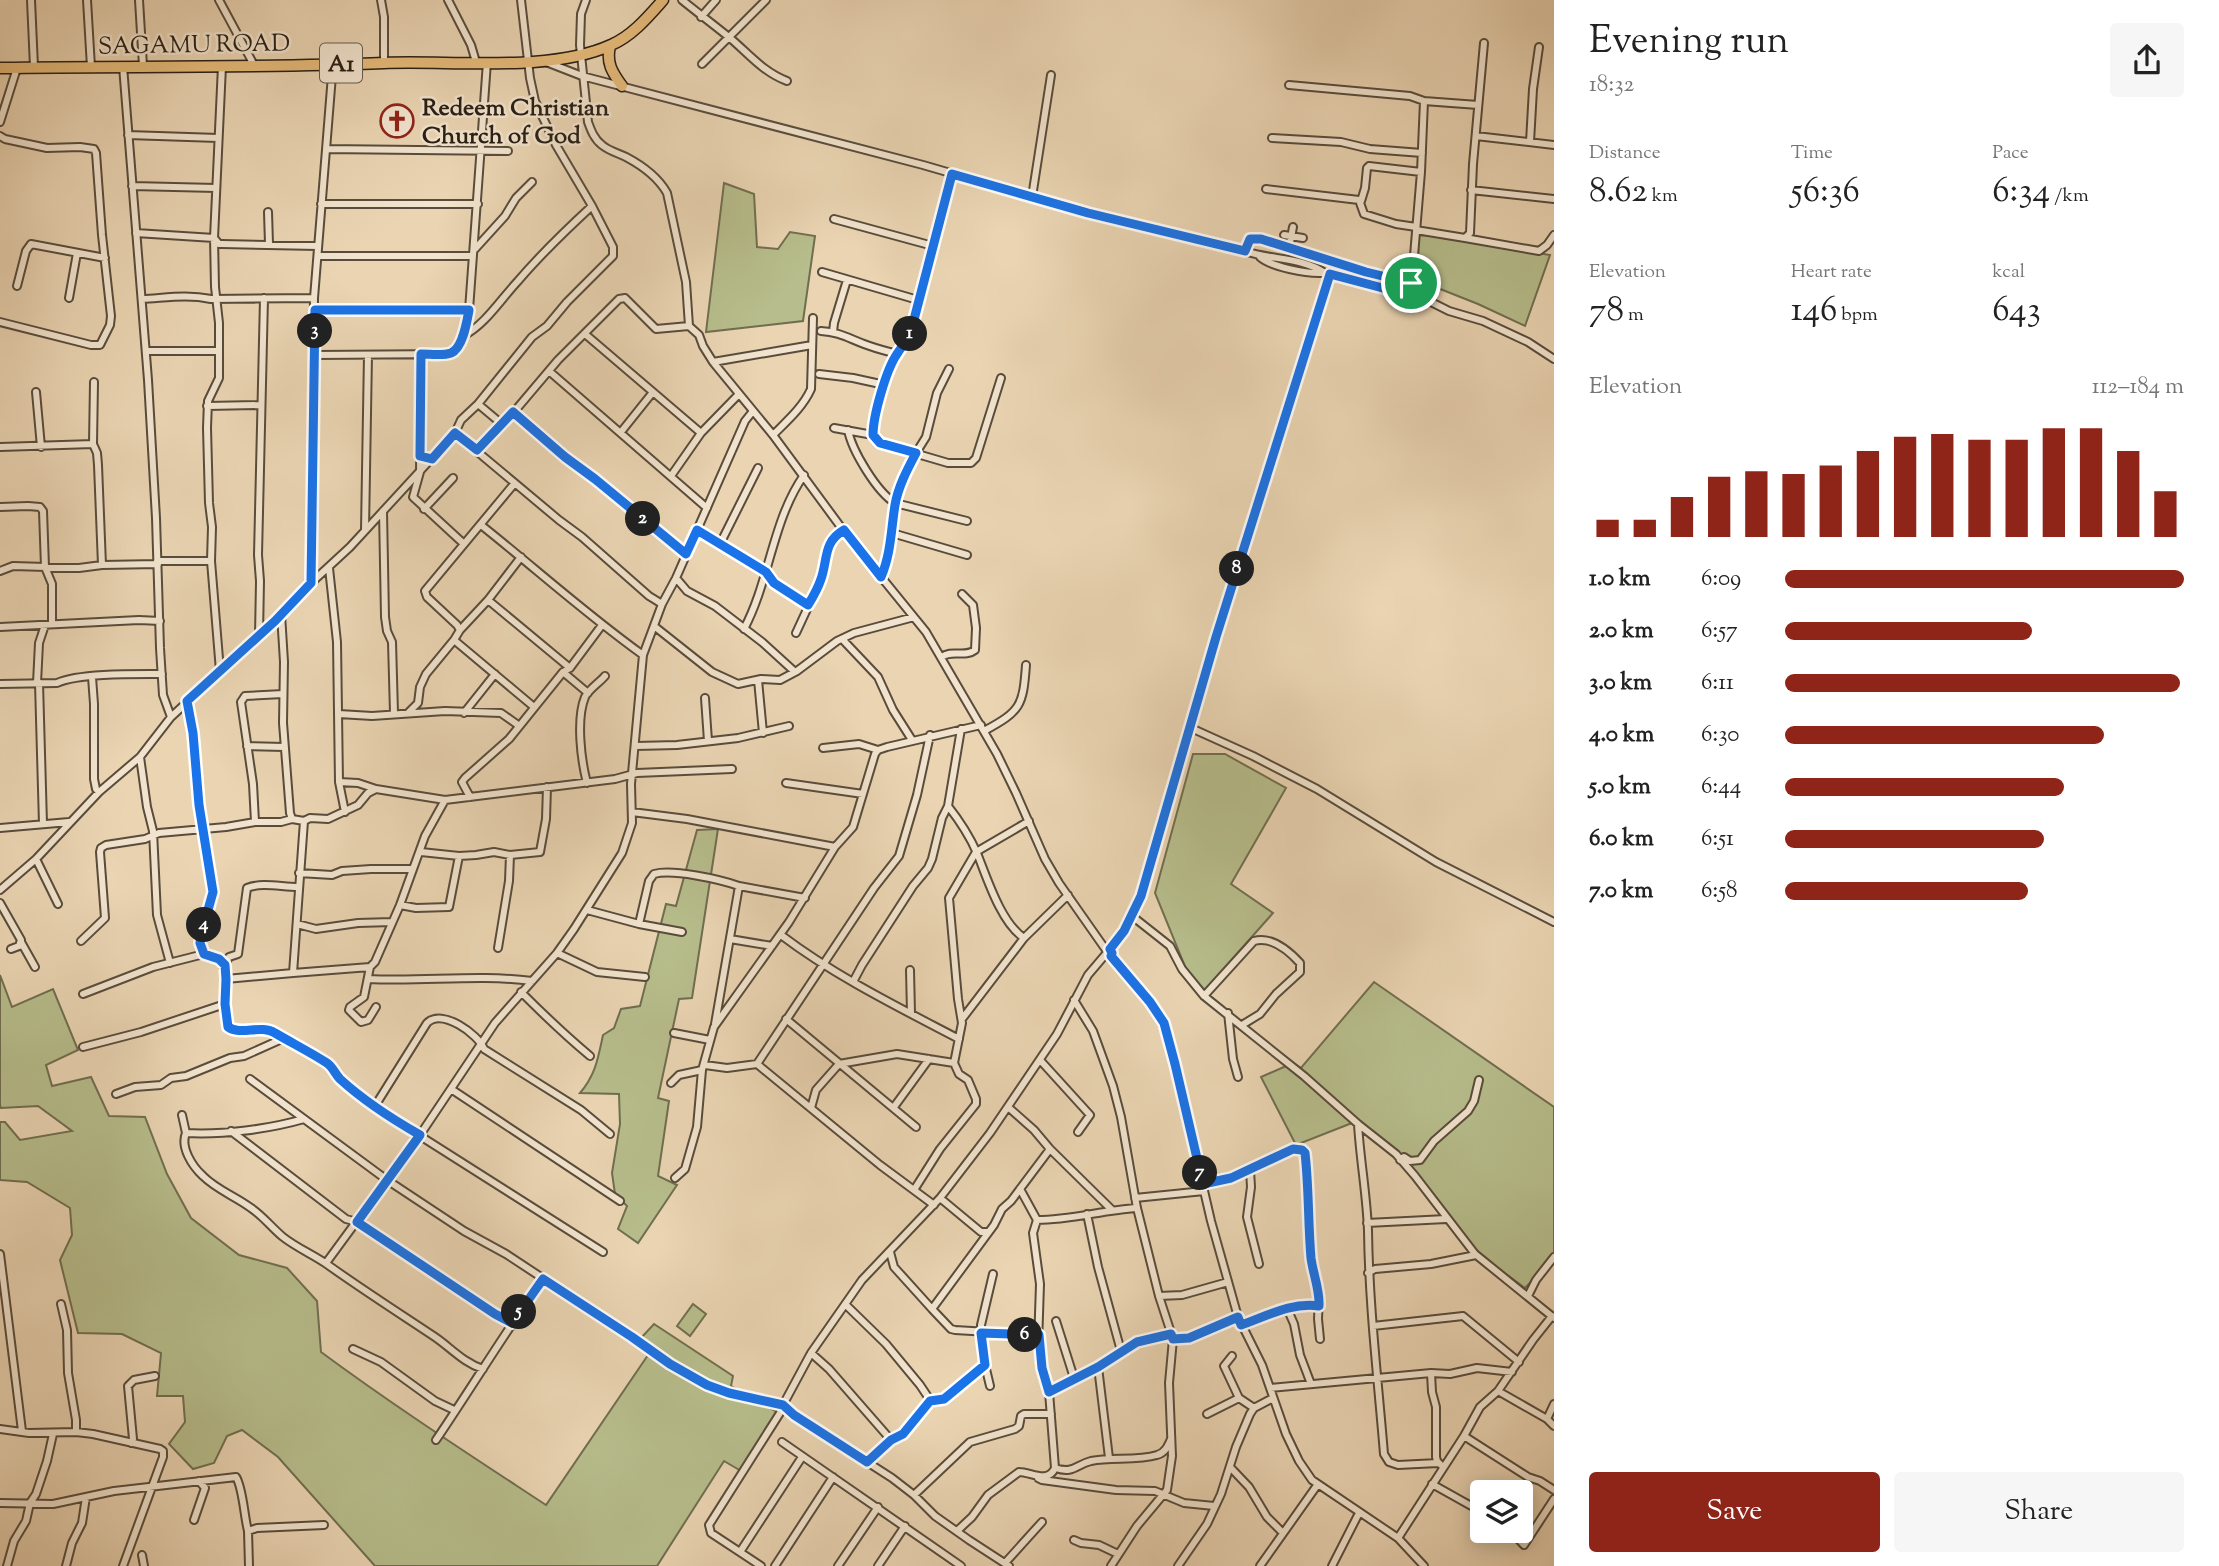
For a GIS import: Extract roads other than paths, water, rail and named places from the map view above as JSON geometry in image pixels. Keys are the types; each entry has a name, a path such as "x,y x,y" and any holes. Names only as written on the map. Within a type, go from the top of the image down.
{"highway":[{"name":"SAGAMU ROAD","path":"0,68 542,60 582,54 610,46 645,20 663,0"},
{"path":"610,46 609,65 622,86"}],"street":[{"path":"31,0 34,67"},
{"path":"87,0 92,66"},
{"path":"139,0 143,66"},
{"path":"219,0 254,65"},
{"path":"382,0 384,63"},
{"path":"448,0 471,45 476,62"},
{"path":"289,818 284,747 284,662 278,622 281,614 329,568 420,472 532,337 547,326 613,256 613,247 592,206 534,102 521,0"},
{"path":"586,0 581,14 580,45 588,121 596,139 602,145 627,157 653,175 667,193 686,282 690,326 699,335 713,362 774,435 942,657 983,728 1045,859 1108,952 1164,1023 1203,1187 1238,1317 1262,1365 1286,1434 1299,1461 1318,1484 1398,1538 1424,1566"},
{"path":"682,0 765,70 787,81"},
{"path":"701,17 716,0"},
{"path":"702,64 766,0"},
{"path":"1465,238 1471,229 1484,43"},
{"path":"1530,142 1539,47"},
{"path":"542,60 583,76 1260,257 1285,259 1327,274 1425,299 1449,311 1483,321 1528,342 1554,359"},
{"path":"315,355 453,353 463,336 469,310 487,62"},
{"path":"311,583 314,298 334,63"},
{"path":"123,66 146,351 163,695 171,717"},
{"path":"220,671 211,561 207,406 218,381 219,323 214,238 222,66"},
{"path":"0,122 17,68"},
{"path":"1032,197 1051,75"},
{"path":"1289,85 1478,105"},
{"path":"1409,295 1422,172 1424,101"},
{"path":"128,135 218,138"},
{"path":"1476,136 1554,145"},
{"path":"0,323 100,345 111,323 94,149 47,148 2,138"},
{"path":"1272,138 1341,142 1370,149 1422,153"},
{"path":"326,149 508,151"},
{"path":"1422,172 1369,166 1361,201 1364,214 1416,229 1539,251 1554,235"},
{"path":"873,435 885,385 897,354 907,342 952,174"},
{"path":"318,256 474,252 505,216 516,198 532,182"},
{"path":"132,186 216,188"},
{"path":"1266,189 1361,201"},
{"path":"1472,190 1554,199"},
{"path":"321,204 478,204"},
{"path":"463,336 471,332 553,241 592,206"},
{"path":"268,212 269,244"},
{"path":"834,219 933,246"},
{"path":"1289,248 1288,235 1293,226"},
{"path":"136,233 214,238 219,244 318,246"},
{"path":"1288,235 1303,238"},
{"path":"1245,251 1250,239 1261,239 1366,272 1411,283"},
{"path":"17,286 29,245 105,258"},
{"path":"69,298 77,253"},
{"path":"822,272 918,300"},
{"path":"761,1566 711,1533 709,1525 780,1413 811,1353 862,1280 940,1198 1008,1107 1057,1034 1088,975 1124,931 1132,916 1156,846 1216,637 1327,274"},
{"path":"833,331 847,280"},
{"path":"142,299 196,296 217,299 314,298"},
{"path":"477,450 503,425 558,360 622,297 656,329 690,326"},
{"path":"261,631 258,555 264,298"},
{"path":"315,310 469,310"},
{"path":"774,435 808,397 812,378 813,318"},
{"path":"821,331 833,331 897,354"},
{"path":"585,334 701,433"},
{"path":"713,362 812,345"},
{"path":"146,351 219,351"},
{"path":"421,354 420,472 413,497 464,544"},
{"path":"367,525 368,355"},
{"path":"881,577 887,562 895,503 902,482 926,437 937,393 949,369"},
{"path":"549,371 707,508"},
{"path":"819,374 885,385"},
{"path":"834,428 873,435 880,443 948,463 967,464 974,461 1001,378"},
{"path":"94,382 93,444 98,465 102,565"},
{"path":"36,392 41,447"},
{"path":"621,432 653,392"},
{"path":"671,476 701,433 739,394"},
{"path":"478,404 503,425"},
{"path":"207,406 261,405"},
{"path":"326,1264 420,1135 482,1042 521,992 557,953 622,853 629,836 632,812 631,793 643,655 662,604 745,421 753,411"},
{"path":"513,412 686,554"},
{"path":"848,430 850,441 859,458 881,492 895,503 967,521"},
{"path":"455,433 649,596 662,604"},
{"path":"0,447 93,444"},
{"path":"420,456 432,459"},
{"path":"720,544 758,468"},
{"path":"744,629 758,598 793,491 804,475"},
{"path":"424,509 453,478"},
{"path":"460,627 425,591 514,484"},
{"path":"0,507 28,506 42,509 45,567 52,594 49,625 39,643 37,671 43,824"},
{"path":"383,511 385,617 392,642 394,713"},
{"path":"481,525 602,625 643,655"},
{"path":"697,530 766,572 774,583 808,605"},
{"path":"796,634 821,579 828,544 836,534 844,530"},
{"path":"891,533 967,555"},
{"path":"408,713 418,703 422,681 454,640 460,627 488,600 521,557"},
{"path":"0,571 13,566 79,568 211,561"},
{"path":"49,575 54,567"},
{"path":"329,568 337,642 340,782 345,811"},
{"path":"676,578 687,590 715,606 773,650 795,672"},
{"path":"942,657 945,654 970,653 975,650 973,605 962,594"},
{"path":"488,600 588,693"},
{"path":"654,625 720,677 738,684 780,680 837,641 914,617"},
{"path":"0,627 160,621"},
{"path":"0,890 36,859 99,792 140,757 187,701 261,631 278,622"},
{"path":"453,799 469,773 509,738 602,625"},
{"path":"454,640 534,707"},
{"path":"843,640 878,677 912,740"},
{"path":"823,748 859,744 878,750 930,735 983,728 1006,720 1018,706 1024,690 1026,665"},
{"path":"28,683 37,671"},
{"path":"0,684 57,683 92,677 162,674"},
{"path":"472,710 495,674"},
{"path":"587,783 581,737 583,706 588,693 605,676"},
{"path":"92,677 94,779 99,792"},
{"path":"758,680 763,733"},
{"path":"255,822 253,784 241,709 243,697 283,694"},
{"path":"705,698 708,741"},
{"path":"187,701 199,805 213,892 201,935 200,943 204,954"},
{"path":"418,703 428,712"},
{"path":"181,707 190,710"},
{"path":"339,714 372,716 394,713 464,713 472,710 501,713 518,725"},
{"path":"636,747 708,741 763,733 789,726"},
{"path":"1191,728 1253,755 1317,789 1436,862 1554,922"},
{"path":"853,982 913,886 929,867 942,818 948,806 961,729"},
{"path":"757,1064 874,888 899,856 918,795 930,735"},
{"path":"247,746 284,747"},
{"path":"714,1027 805,898 835,847 853,827 868,772 878,750"},
{"path":"140,757 153,835 157,915 170,963"},
{"path":"340,782 445,800 646,773 732,769"},
{"path":"462,782 470,797"},
{"path":"786,783 863,794"},
{"path":"421,852 459,856 494,852 510,855 538,853 541,850 546,819 547,788"},
{"path":"81,941 105,918 101,848 106,845 145,839 153,835 255,822 268,823 289,818 304,821 310,818 328,819 358,805 368,793 376,789"},
{"path":"376,1007 368,1020 361,1022 349,1010 364,997 370,967 375,962 400,905 425,836 445,800"},
{"path":"948,806 976,852 987,883 1012,928 1024,938"},
{"path":"632,812 687,819 835,847"},
{"path":"293,973 304,821"},
{"path":"914,1190 940,1149 976,1104 968,1080 959,1074 954,1063 962,1019 949,898 976,852 1029,821"},
{"path":"0,828 69,822"},
{"path":"498,948 509,881 510,855"},
{"path":"400,905 416,908 449,907 459,856"},
{"path":"36,859 58,904"},
{"path":"299,873 332,875 372,869 414,869"},
{"path":"639,924 649,881 654,874 672,872 805,898"},
{"path":"298,887 274,885 247,888 238,954 229,957 225,965 225,1004 230,1029 271,1031 327,1063 337,1077 375,1106 603,1252"},
{"path":"675,1178 685,1169 697,1127 704,1068 739,886"},
{"path":"962,1019 1024,938 1068,895"},
{"path":"0,903 35,967"},
{"path":"587,910 682,932"},
{"path":"1132,916 1170,946 1182,969 1204,996 1304,1076 1400,1160 1476,1255 1553,1317 1532,1340 1498,1391 1480,1407 1450,1456 1428,1463 1398,1465 1385,1459 1357,1124"},
{"path":"297,924 316,929 391,922"},
{"path":"379,923 388,930"},
{"path":"780,935 853,982 959,1039"},
{"path":"730,939 772,946"},
{"path":"1204,996 1254,941 1270,941 1289,953 1300,963 1300,972 1276,994 1260,1014 1242,1025"},
{"path":"11,949 18,947 21,942"},
{"path":"557,953 597,972 645,977"},
{"path":"83,994 153,967 204,954 219,959 225,965"},
{"path":"226,979 370,967"},
{"path":"910,970 911,1013"},
{"path":"368,979 498,977 532,981"},
{"path":"521,992 551,1018 561,1033 590,1056"},
{"path":"1074,1000 1093,1031 1114,1086 1137,1208 1172,1336 1169,1383 1172,1456 1165,1495 1136,1526 1111,1566"},
{"path":"83,1047 111,1041 225,1004"},
{"path":"1228,1013 1233,1059 1238,1077"},
{"path":"375,1106 431,1019 445,1019 482,1042 484,1049 581,1110 610,1134"},
{"path":"786,1019 916,1128"},
{"path":"674,1033 710,1040"},
{"path":"116,1094 186,1076 230,1058 244,1056 282,1039"},
{"path":"811,1108 817,1090 839,1064 897,1054 954,1063"},
{"path":"894,1107 929,1059"},
{"path":"1040,1060 1088,1111 1090,1117 1078,1132"},
{"path":"671,1083 679,1075 704,1068 757,1064 792,1095 934,1205"},
{"path":"250,1079 387,1180 464,1231 506,1254 670,1364 707,1385 783,1405 914,1495 935,1516 969,1541 1007,1564 1042,1521"},
{"path":"1400,1160 1404,1157 1415,1162 1423,1157 1434,1141 1468,1111 1474,1101 1479,1080"},
{"path":"450,1089 621,1201"},
{"path":"1008,1107 1111,1209"},
{"path":"182,1115 186,1151 202,1175 231,1197 253,1209 283,1237 434,1336 467,1362 483,1369"},
{"path":"186,1133 231,1131 304,1119"},
{"path":"231,1131 346,1219 357,1222 512,1323"},
{"path":"932,1309 984,1234 994,1225 1002,1209 1050,1149"},
{"path":"1135,1198 1203,1187 1250,1170 1293,1149 1302,1150 1305,1153 1308,1180 1311,1258 1319,1294 1320,1339"},
{"path":"1250,1170 1247,1217 1259,1264"},
{"path":"1020,1189 1037,1220 1033,1233 1040,1284 1039,1335 1042,1368 1049,1392 1055,1468 1048,1476 1035,1476"},
{"path":"940,1198 984,1234"},
{"path":"1037,1220 1059,1219 1111,1209 1137,1208"},
{"path":"1087,1214 1121,1351"},
{"path":"1367,1223 1446,1219"},
{"path":"890,1252 894,1267 951,1329 1039,1335"},
{"path":"0,1254 22,1431"},
{"path":"1368,1273 1375,1269 1431,1264 1476,1255"},
{"path":"1528,1296 1536,1280 1554,1257"},
{"path":"990,1386 981,1325 993,1274"},
{"path":"436,1440 543,1279"},
{"path":"1159,1296 1182,1295 1228,1282"},
{"path":"61,1304 76,1433"},
{"path":"846,1305 886,1344 930,1401"},
{"path":"1241,1325 1287,1308 1319,1306"},
{"path":"1287,1308 1311,1384"},
{"path":"1373,1326 1463,1316 1519,1363"},
{"path":"1049,1392 1098,1367 1138,1341 1172,1336 1189,1338 1238,1317"},
{"path":"1056,1321 1074,1378"},
{"path":"353,1349 381,1362 435,1401 454,1410"},
{"path":"811,1353 829,1369 891,1440"},
{"path":"1232,1356 1224,1366 1240,1398 1254,1408"},
{"path":"867,1462 891,1440 907,1431 930,1401 944,1399 985,1365"},
{"path":"1098,1367 1109,1458"},
{"path":"1270,1388 1432,1373 1450,1374 1483,1368 1512,1372"},
{"path":"1398,1538 1432,1484 1438,1460 1432,1373"},
{"path":"130,1443 133,1443 133,1439 128,1386 134,1380 155,1376"},
{"path":"1498,1391 1547,1419 1554,1426"},
{"path":"1207,1414 1240,1398"},
{"path":"1178,1566 1207,1524 1254,1408 1273,1398"},
{"path":"1547,1419 1554,1404"},
{"path":"914,1495 970,1442 1015,1429 1024,1414 1051,1414"},
{"path":"0,1429 53,1434 76,1433 163,1451 163,1458 123,1566"},
{"path":"7,1566 14,1542 26,1521 30,1503 36,1494 53,1434"},
{"path":"1464,1436 1528,1477 1554,1490"},
{"path":"1055,1468 1070,1471 1087,1462 1109,1458 1160,1455 1172,1437"},
{"path":"782,1442 961,1566"},
{"path":"1438,1460 1450,1456"},
{"path":"740,1552 802,1457"},
{"path":"1230,1467 1249,1487 1267,1517 1283,1533"},
{"path":"957,1531 972,1517 988,1495 1022,1471 1042,1480 1116,1490 1155,1491 1184,1503 1214,1506"},
{"path":"775,1566 833,1477"},
{"path":"0,1503 53,1504 114,1491 237,1478 248,1531 249,1566"},
{"path":"194,1520 205,1493 205,1488 199,1481"},
{"path":"1263,1565 1318,1484"},
{"path":"1432,1484 1470,1505"},
{"path":"66,1566 82,1523 86,1497"},
{"path":"1533,1531 1554,1499"},
{"path":"838,1566 878,1507"},
{"path":"1332,1566 1359,1513"},
{"path":"248,1531 257,1528 324,1525"},
{"path":"878,1566 905,1527"},
{"path":"1074,1540 1099,1545 1118,1554"},
{"path":"142,1555 144,1566"}],"place":[{"name":"Redeem Christian Church of God","path":"397,121"}]}
